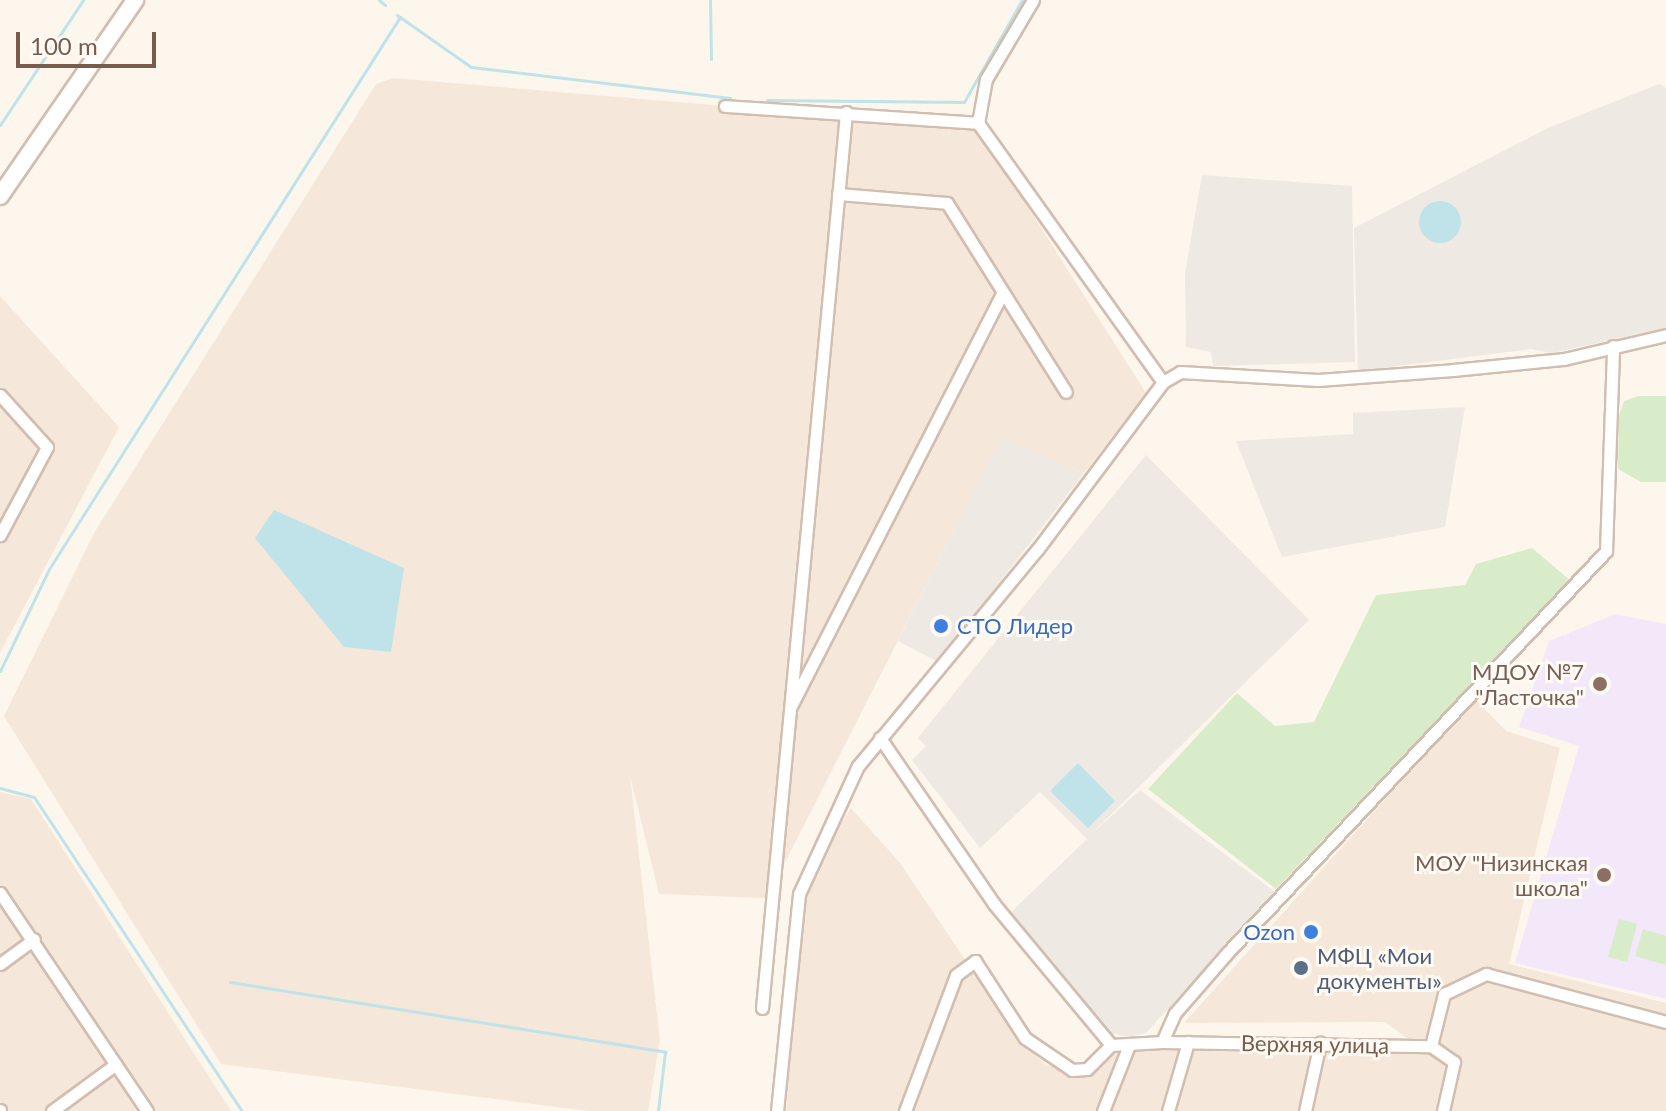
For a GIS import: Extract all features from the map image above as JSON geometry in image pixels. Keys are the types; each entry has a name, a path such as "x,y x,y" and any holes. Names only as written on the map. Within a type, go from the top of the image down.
{"street":[{"path":"0,196 135,0"},
{"path":"1033,0 986,79 978,123 1163,382"},
{"path":"725,106 978,123"},
{"path":"762,1008 846,112"},
{"path":"838,194 947,203 1066,392"},
{"path":"788,710 1002,294"},
{"path":"777,1111 799,894 848,785 880,738 1028,562 1163,382 1180,372 1318,380 1406,374 1564,359 1666,335"},
{"path":"1162,1042 1175,1013 1228,952 1606,551 1613,346"},
{"path":"0,395 47,447 0,535"},
{"path":"880,738 994,904 1111,1045 1087,1069 1054,1063 1025,1038 975,961 956,975 905,1111"},
{"path":"0,893 34,939 147,1111"},
{"path":"0,964 34,939"},
{"path":"1443,1111 1454,1062 1431,1046 1444,994 1486,974 1666,1022"},
{"path":"1168,1111 1188,1042"},
{"name":"Верхняя улица","path":"1111,1045 1188,1042 1431,1046"},
{"path":"1305,1111 1320,1043"},
{"path":"1103,1111 1129,1045"},
{"path":"52,1111 116,1064"}],"shaded area":[{"path":"393,78 977,127 1146,393 1084,473 1001,438 767,898 659,894 630,776 660,1040 648,1111 588,1111 221,1064 4,716 94,533 376,84"},
{"path":"1659,84 1666,88 1666,328 1552,353 1531,349 1358,371 1354,228 1548,128"},
{"path":"1202,175 1352,186 1355,362 1213,366 1211,352 1186,347 1185,273"},
{"path":"0,296 119,427 0,653"},
{"path":"1465,407 1445,527 1282,557 1236,441 1353,434 1353,413"},
{"path":"1001,437 1084,473 938,662 898,641"},
{"path":"1146,455 1309,620 1088,837 1140,790 1275,892 1146,1033 1128,1037 1106,1032 1010,913 1087,839 1040,792 980,848 912,760 926,746 918,738"},
{"path":"1615,614 1666,624 1666,999 1515,963 1579,746 1519,727 1549,641"},
{"path":"1475,699 1506,731 1560,748 1509,964 1666,1003 1666,1111 786,1111 803,898 815,862 851,808 900,863 1022,1044 1045,1064 1085,1076 1112,1055 1138,1048 1415,1044 1385,1022 1184,1023"},
{"path":"0,792 31,799 231,1111 0,1111"}],"green space":[{"path":"1638,396 1666,396 1666,482 1641,482 1618,469 1619,415 1624,401"},
{"path":"1532,548 1570,580 1276,889 1148,789 1237,693 1275,726 1314,722 1376,595 1465,585 1476,564"},
{"path":"1619,919 1637,924 1627,962 1608,957"},
{"path":"1643,929 1666,936 1666,965 1635,956"}],"water":[{"path":"1440,201 1455,207 1461,222 1455,237 1440,243 1425,237 1419,222 1425,207"},
{"path":"274,510 404,568 391,652 344,647 255,538"},
{"path":"1078,763 1115,801 1088,828 1050,791"}],"waterway":[{"path":"0,125 83,0"},
{"path":"379,0 385,5"},
{"path":"710,0 711,59"},
{"path":"767,100 964,102 1022,0"},
{"path":"397,15 471,67 730,98"},
{"path":"0,671 49,569 400,17"},
{"path":"0,788 34,797 242,1111"},
{"path":"230,982 665,1052 658,1111"}],"place":[{"name":"СТО Лидер","path":"941,626"},
{"name":"МДОУ №7 \"Ласточка\"","path":"1600,684"},
{"name":"МОУ \"Низинская школа\"","path":"1604,875"},
{"name":"Ozon","path":"1311,932"},
{"name":"МФЦ «Мои документы»","path":"1301,968"}]}
